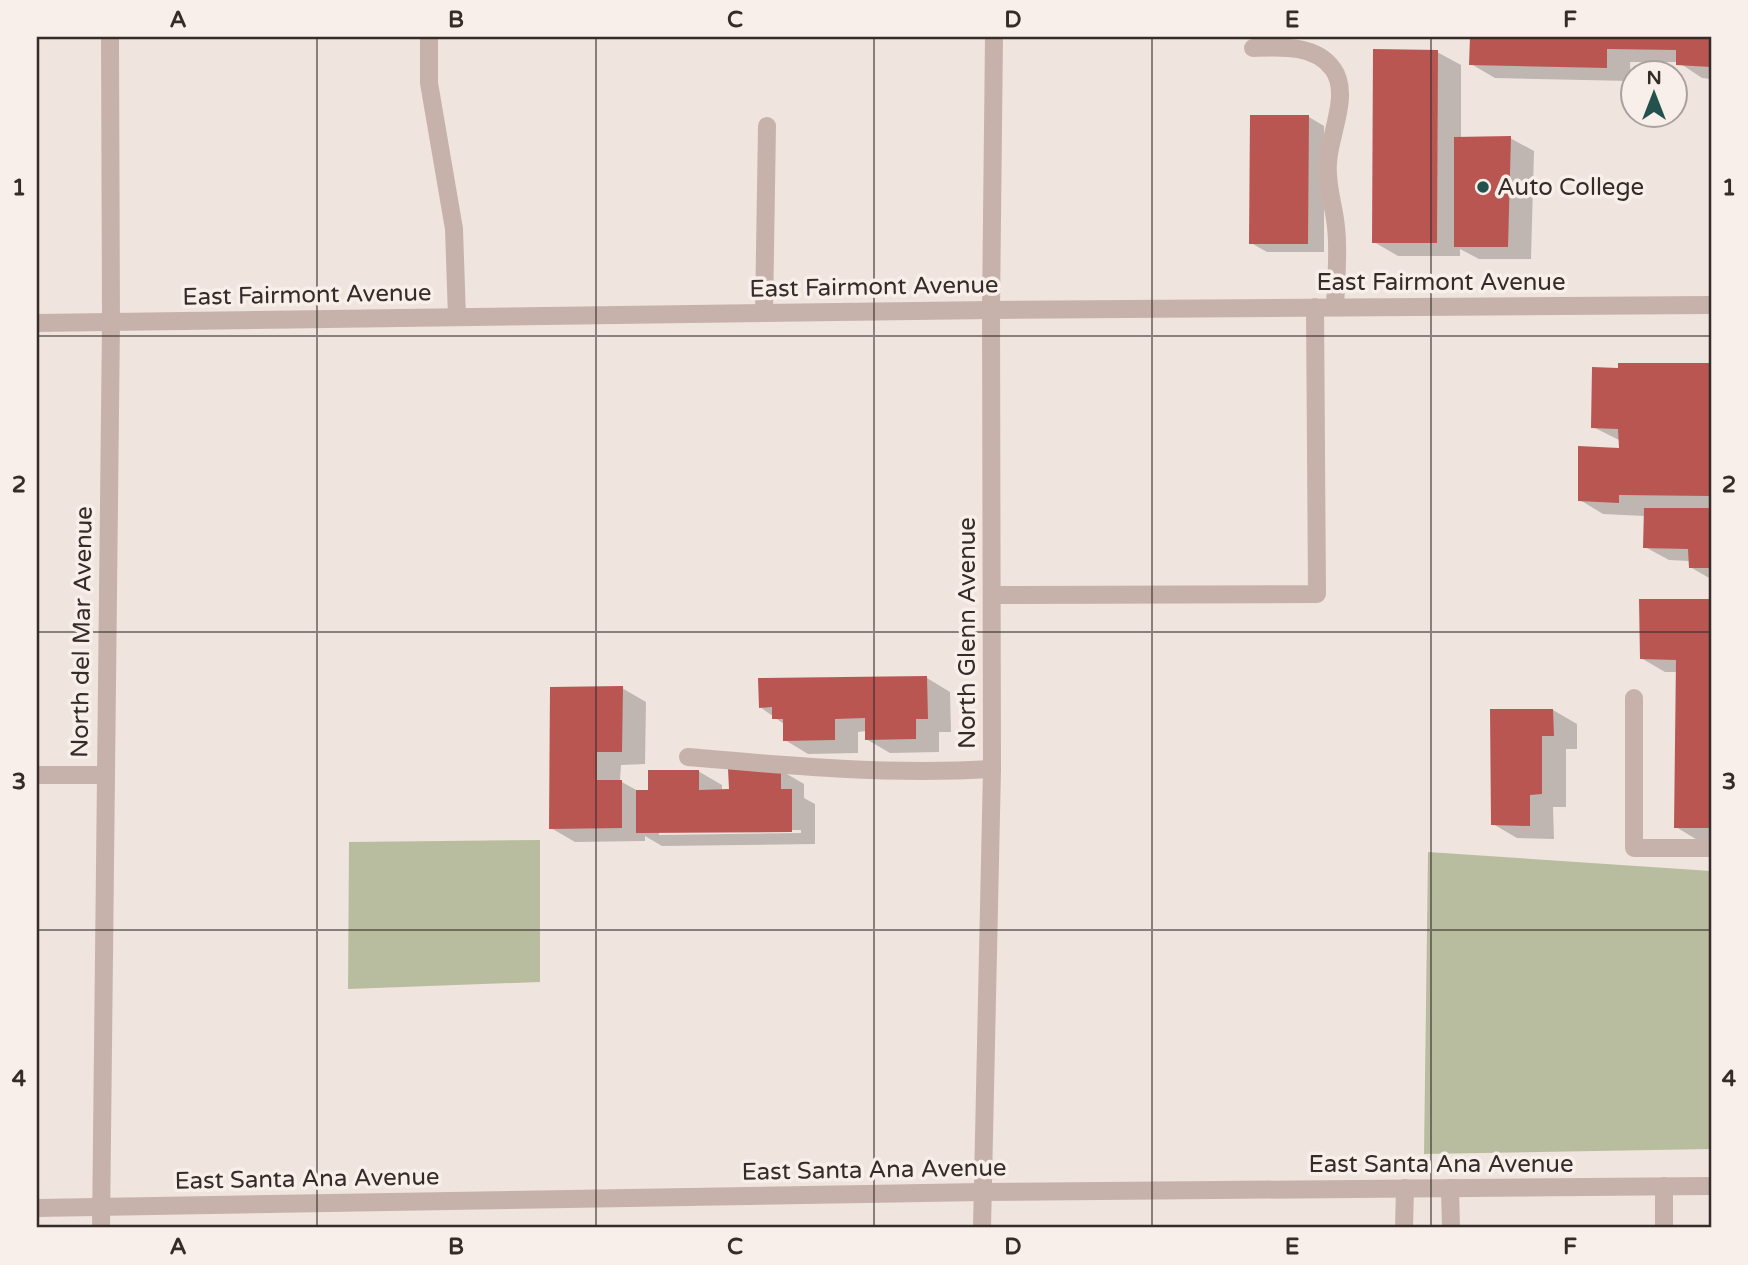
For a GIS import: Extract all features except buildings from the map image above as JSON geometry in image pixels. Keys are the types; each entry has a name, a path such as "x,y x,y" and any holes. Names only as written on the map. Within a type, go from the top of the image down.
{"street":[{"name":"North del Mar Avenue","path":"101,1228 111,323 110,37"},
{"path":"429,37 429,83 454,229 457,317"},
{"name":"North Glenn Avenue","path":"982,1228 992,769 991,310 994,37"},
{"path":"1253,48 1291,47 1318,56 1333,68 1339,83 1339,102 1328,162 1329,191 1336,225 1335,307"},
{"path":"764,313 767,125"},
{"name":"East Fairmont Avenue","path":"37,323 991,310 1711,305"},
{"path":"992,595 1317,594 1315,307"},
{"path":"1634,698 1634,848 1711,848"},
{"path":"688,757 868,771 922,773 992,769"},
{"path":"37,775 104,775"},
{"path":"1664,1186 1664,1228"},
{"name":"East Santa Ana Avenue","path":"37,1208 982,1192 1711,1186"},
{"path":"1404,1228 1405,1188"},
{"path":"1450,1188 1451,1228"}],"green space":[{"path":"540,840 540,982 348,989 349,842"},
{"path":"1428,852 1711,871 1711,1149 1424,1154"}],"place":[{"name":"Auto College","path":"1483,187"}]}
